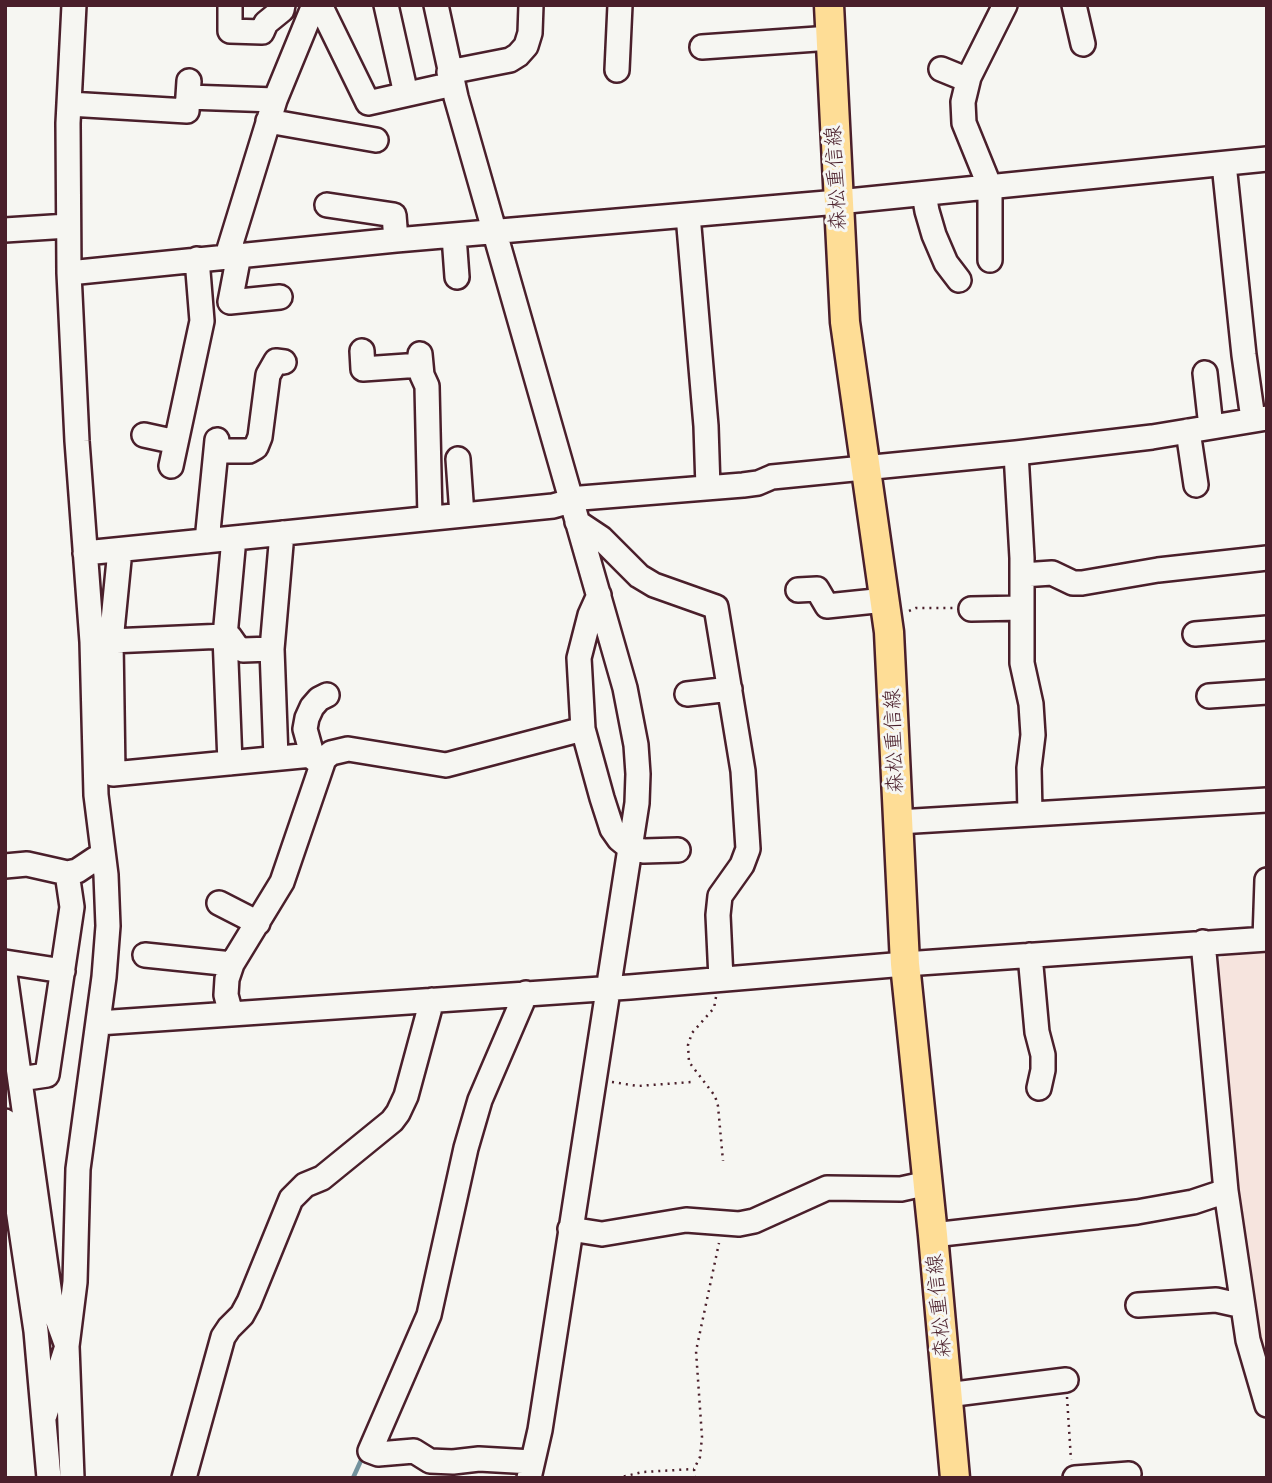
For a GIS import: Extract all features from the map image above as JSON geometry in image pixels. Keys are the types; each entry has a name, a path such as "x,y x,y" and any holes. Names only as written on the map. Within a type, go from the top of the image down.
{"main road":[{"name":"森松重信線","path":"829,5 845,322 886,611 893,688 905,964 955,1478"}],"street":[{"path":"72,1478 67,1346 75,1282 78,1169 107,949 107,884 96,795 92,642 69,273 69,104 74,5"},
{"path":"230,5 230,31 262,32 266,23 286,10"},
{"path":"280,297 230,302 233,256 272,110 314,5"},
{"path":"320,5 368,103"},
{"path":"386,5 406,94"},
{"path":"436,5 451,78 625,688 636,745 637,803 540,1430 530,1470 479,1459 430,1461 414,1451 378,1454 369,1451 429,1315 466,1148 480,1100 526,993"},
{"path":"69,104 157,118 187,111 188,89 368,138 364,110 368,103 406,94 518,55 526,46 530,33 531,5"},
{"path":"618,70 620,5"},
{"path":"990,260 990,187 964,123 963,102 968,80 1005,5"},
{"path":"1074,5 1083,44"},
{"path":"702,47 831,38"},
{"path":"941,69 968,80"},
{"path":"69,273 396,240 924,194 1267,159"},
{"path":"574,511 581,498 758,483 772,477 1152,438 1260,418 1244,355 1224,164"},
{"path":"924,194 934,235 946,264 959,280"},
{"path":"327,205 394,215 396,240"},
{"path":"688,215 706,426 708,488"},
{"path":"5,230 68,226"},
{"path":"454,236 457,277"},
{"path":"171,466 202,321 197,260"},
{"path":"362,351 363,369 420,360 434,422 430,519"},
{"path":"207,541 216,445 249,451 256,447 260,437 268,375 276,361 284,362"},
{"path":"1205,373 1211,427"},
{"path":"1188,431 1196,485"},
{"path":"144,435 176,442"},
{"path":"1016,453 1022,575 1022,663 1031,704 1033,735 1029,768 1030,814"},
{"path":"458,459 462,515"},
{"path":"85,553 553,506 574,511 639,576 654,585 716,607 743,771 748,849 747,858 720,897 718,980"},
{"path":"276,758 272,649 282,533"},
{"path":"230,763 225,636 234,538"},
{"path":"120,550 111,641 113,774 276,758 317,760 348,749 446,765 583,729"},
{"path":"1022,575 1052,573 1073,583 1082,583 1158,570 1267,558"},
{"path":"798,590 817,589 827,606 886,611"},
{"path":"599,595 590,615 579,658 583,729 612,829 630,848 643,851 678,850"},
{"path":"971,609 1022,608"},
{"path":"1195,634 1267,628"},
{"path":"111,641 225,636 230,637 237,648 243,650 272,649"},
{"path":"687,695 730,689"},
{"path":"1209,696 1267,692"},
{"path":"231,1014 226,995 227,979 232,964 282,882 317,760 305,729 307,718 319,699 327,695"},
{"path":"898,822 1267,800"},
{"path":"5,866 27,864 67,873 77,872 103,856"},
{"path":"20,1079 47,1075 72,907 67,873"},
{"path":"98,1023 1266,939 1267,880"},
{"path":"219,904 258,923"},
{"path":"1203,942 1226,1191 1254,1365 1267,1405"},
{"path":"145,955 232,964"},
{"path":"1030,955 1037,1032 1043,1055 1039,1087"},
{"path":"5,962 63,971"},
{"path":"5,974 51,1302 67,1346 45,1415"},
{"path":"184,1478 223,1337 242,1315 249,1302 291,1199 305,1185 322,1178 398,1113 406,1096 432,1000"},
{"path":"5,1121 36,1331 49,1478"},
{"path":"570,1229 602,1234 686,1220 738,1224 754,1221 827,1188 901,1189 928,1183"},
{"path":"933,1235 1137,1212 1193,1202 1226,1191"},
{"path":"1138,1305 1216,1300 1243,1306"},
{"path":"947,1395 1066,1380"},
{"path":"1073,1472 1129,1474"}],"path":[{"path":"886,611 916,608 971,609"},
{"path":"718,980 714,1008 692,1033 689,1062 715,1096 723,1161"},
{"path":"594,1082 638,1086 692,1082"},
{"path":"695,1478 694,1469 700,1457 702,1437 696,1351 724,1223"},
{"path":"1066,1380 1073,1472"},
{"path":"617,1478 643,1472 694,1469"}],"shaded area":[{"path":"1267,944 1267,1379 1259,1353 1230,1142 1215,965 1231,947"}],"waterway":[{"path":"353,1478 363,1456"}]}
